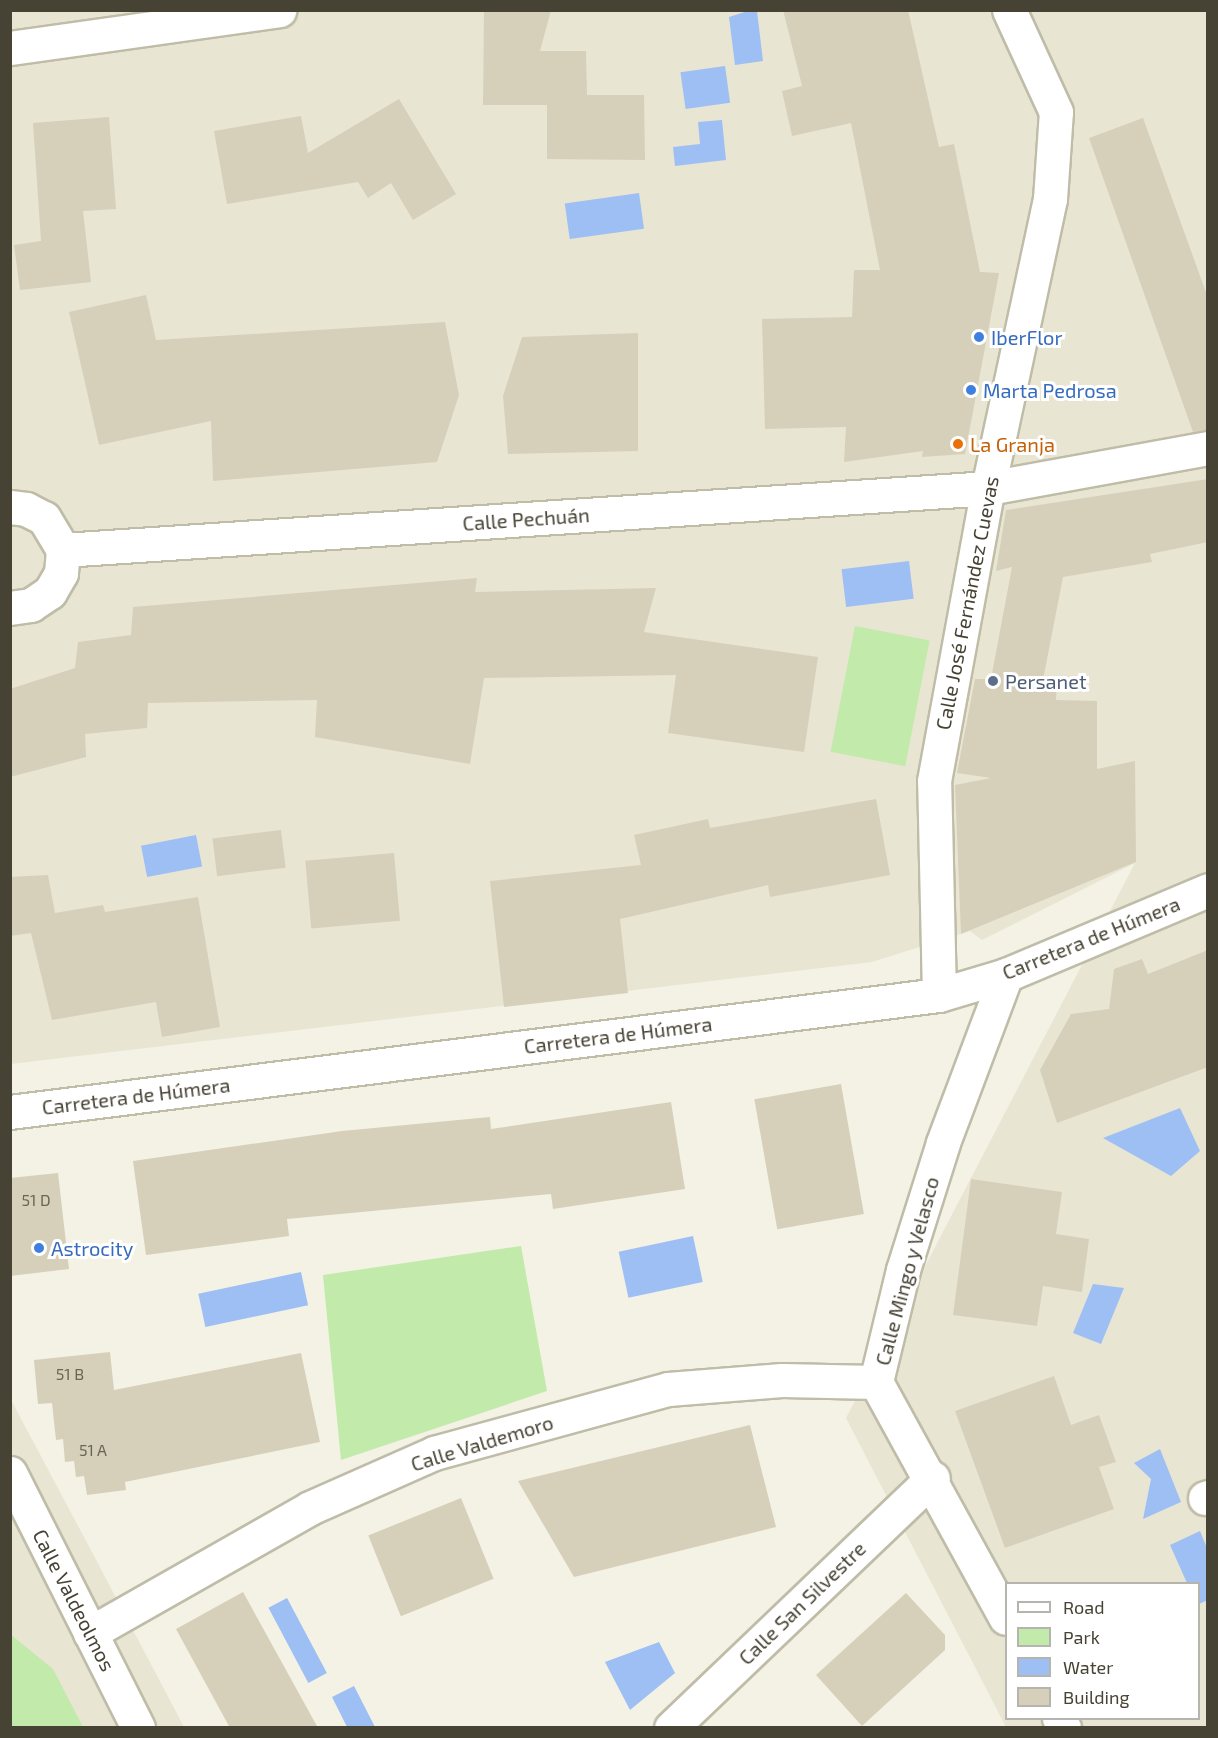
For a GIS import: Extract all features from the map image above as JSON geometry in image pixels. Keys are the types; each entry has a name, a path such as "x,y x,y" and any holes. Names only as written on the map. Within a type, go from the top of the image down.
{"street":[{"path":"10,48 279,10"},
{"name":"Calle José Fernández Cuevas","path":"939,995 934,781 988,488 1050,199 1056,112 1009,10"},
{"name":"Calle Pechuán","path":"63,550 988,488 1208,448"},
{"path":"10,507 26,509 44,518 63,550 61,573 50,592 31,605 10,608"},
{"name":"Carretera de Húmera","path":"10,1112 939,995 1006,975 1208,890"},
{"name":"Calle Mingo y Velasco","path":"1005,1616 933,1478 876,1382 903,1270 943,1143 1006,975"},
{"name":"Calle Valdemoro","path":"90,1634 310,1508 434,1453 668,1389 782,1380 876,1382"},
{"name":"Calle Valdeolmos","path":"10,1473 138,1728"},
{"name":"Calle San Silvestre","path":"671,1728 933,1478"}],"shaded area":[{"path":"10,11 1207,11 1207,1727 1006,1727 846,1418 1135,863 982,940 970,931 872,962 11,1064"},
{"path":"10,1398 93,1554 184,1727 11,1727"}],"green space":[{"path":"855,626 930,641 905,766 831,752"},
{"path":"521,1246 547,1391 341,1460 323,1275"},
{"path":"10,1634 53,1669 82,1725 80,1727 11,1727"}],"water":[{"path":"748,11 757,11 763,61 735,65 729,17"},
{"path":"725,66 730,103 686,109 680,72"},
{"path":"722,120 726,160 675,166 673,147 700,144 698,122"},
{"path":"639,193 644,229 570,239 565,203"},
{"path":"909,561 914,599 846,607 842,569"},
{"path":"196,835 202,866 147,877 141,846"},
{"path":"1180,1108 1200,1151 1171,1176 1103,1138"},
{"path":"693,1236 703,1282 628,1298 619,1252"},
{"path":"301,1272 308,1305 205,1327 198,1294"},
{"path":"1093,1284 1124,1288 1101,1344 1073,1333"},
{"path":"1160,1449 1181,1502 1143,1519 1151,1479 1134,1463"},
{"path":"1200,1531 1207,1548 1208,1600 1200,1604 1200,1582 1187,1582 1170,1545"},
{"path":"287,1598 327,1673 308,1683 268,1608"},
{"path":"659,1642 675,1673 630,1710 605,1662"},
{"path":"354,1686 375,1727 347,1727 332,1697"}],"building":[{"path":"484,10 551,10 540,51 586,51 587,95 644,95 645,160 547,159 547,105 483,105"},
{"path":"783,10 908,10 939,147 954,144 980,272 999,273 965,454 922,457 923,451 844,462 846,427 765,429 762,319 852,317 854,270 880,270 851,123 792,136 782,91 802,86"},
{"path":"399,99 456,194 413,220 391,183 368,198 358,182 227,204 214,131 301,116 308,153"},
{"path":"109,117 116,209 83,211 91,282 20,290 14,245 41,241 33,123"},
{"path":"1143,118 1208,298 1208,430 1193,432 1089,138"},
{"path":"146,295 156,340 445,322 459,395 437,462 213,481 211,421 99,445 69,312"},
{"path":"638,333 638,451 508,454 503,396 522,337"},
{"path":"1208,479 1208,542 1150,554 1152,562 1063,577 1043,680 1057,680 1056,700 1097,701 1097,769 1135,761 1136,862 961,934 955,785 991,778 957,773 975,679 991,679 1012,567 996,571 1006,510"},
{"path":"477,578 475,592 656,588 644,632 818,657 804,752 668,733 676,675 484,678 470,764 315,737 317,700 148,703 147,728 85,734 86,757 10,777 10,689 75,668 78,642 131,635 133,607"},
{"path":"876,799 890,875 770,897 768,885 620,919 628,993 504,1007 490,881 641,865 634,835 708,819 710,828"},
{"path":"281,830 286,868 217,876 213,838"},
{"path":"394,853 400,921 311,928 305,861"},
{"path":"48,875 55,913 103,905 105,912 198,897 220,1027 162,1037 156,1002 52,1020 31,933 10,936 10,877"},
{"path":"1208,950 1208,1067 1057,1123 1040,1070 1071,1014 1109,1009 1114,969 1142,959 1148,974"},
{"path":"841,1084 864,1214 777,1229 754,1099"},
{"path":"671,1102 685,1189 553,1209 551,1194 287,1219 289,1236 146,1255 133,1161 342,1131 490,1117 491,1129"},
{"path":"58,1173 69,1269 10,1276 10,1178"},
{"path":"971,1179 1062,1192 1056,1234 1089,1239 1082,1292 1043,1286 1037,1326 953,1315"},
{"path":"110,1352 114,1390 301,1353 320,1442 125,1482 126,1490 87,1495 84,1476 76,1477 74,1461 65,1462 63,1439 56,1440 52,1403 38,1404 34,1360"},
{"path":"1054,1376 1071,1425 1099,1415 1116,1462 1099,1467 1114,1509 1005,1548 955,1411"},
{"path":"750,1425 776,1527 574,1577 518,1481"},
{"path":"461,1498 494,1579 401,1616 368,1535"},
{"path":"243,1592 318,1728 230,1728 176,1629"},
{"path":"906,1593 945,1635 945,1650 862,1726 816,1675"}],"place":[{"name":"IberFlor","path":"979,337"},
{"name":"Marta Pedrosa","path":"971,390"},
{"name":"La Granja","path":"958,444"},
{"name":"Persanet","path":"993,681"},
{"name":"Astrocity","path":"39,1248"}]}
